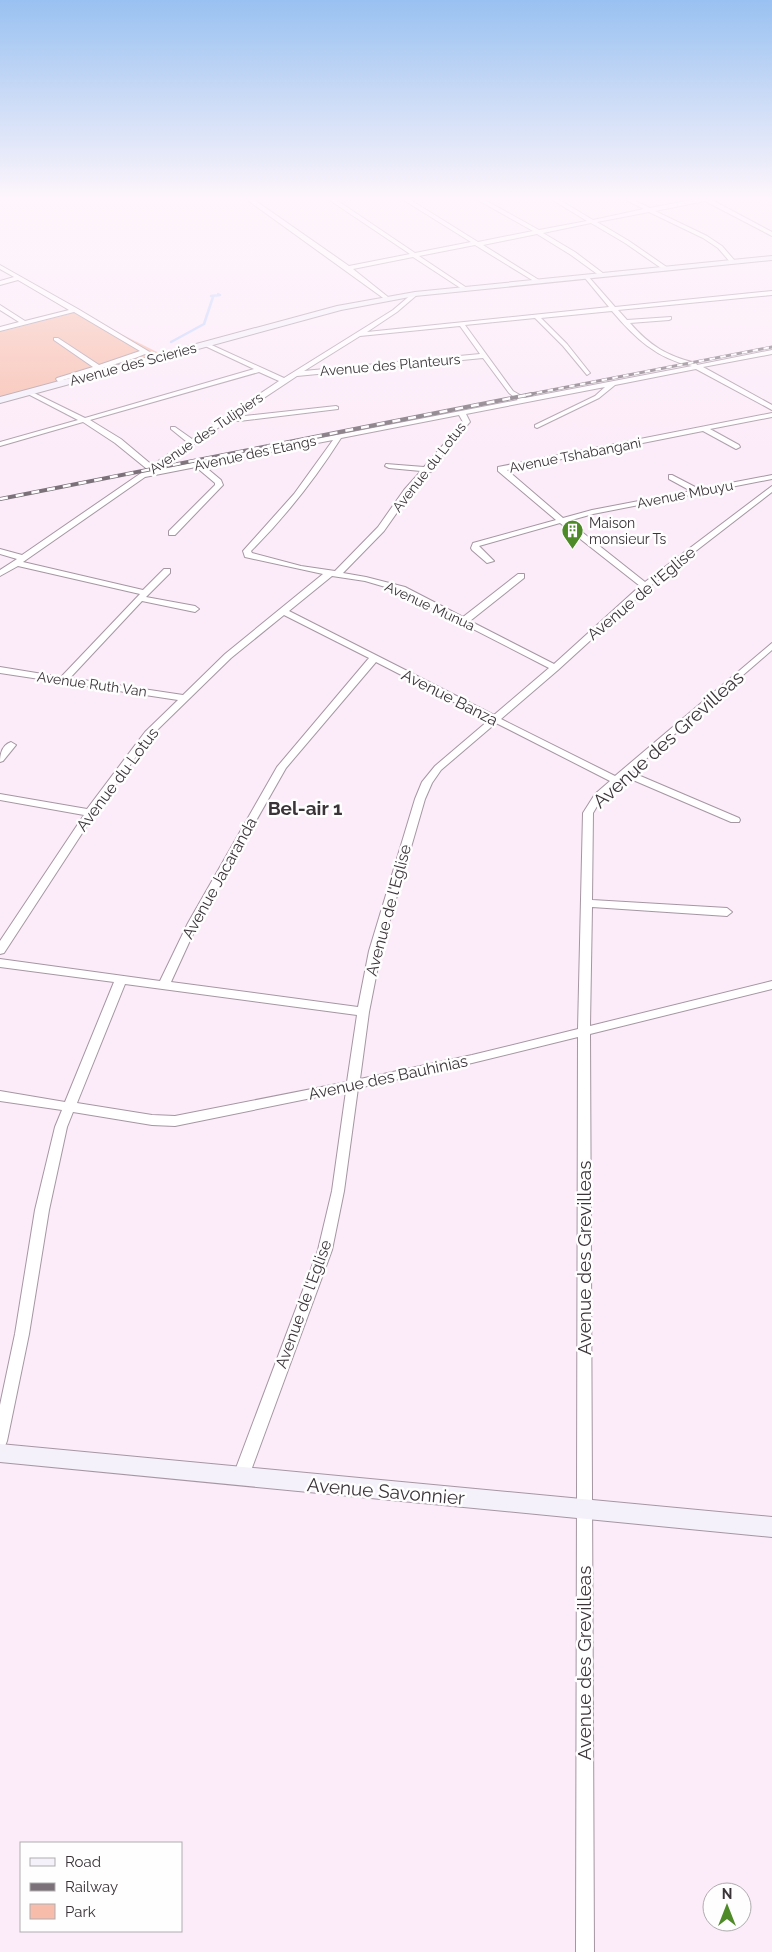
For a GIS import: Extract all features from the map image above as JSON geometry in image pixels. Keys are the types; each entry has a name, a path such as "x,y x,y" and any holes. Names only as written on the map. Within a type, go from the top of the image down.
{"street":[{"path":"40,290 155,357"},
{"path":"376,290 386,298"},
{"name":"Avenue des Scieries","path":"0,400 340,308 386,298 453,290"},
{"path":"599,290 624,322 653,349 685,364 698,367 772,408"},
{"path":"357,334 538,318 772,293"},
{"name":"Avenue des Tulipiers","path":"0,574 142,475 284,381 395,311 415,294"},
{"path":"0,307 24,323"},
{"path":"0,329 76,310"},
{"path":"538,318 564,345 587,374"},
{"path":"624,322 669,318"},
{"path":"462,325 514,395 523,400"},
{"path":"56,339 98,367"},
{"path":"206,344 284,381"},
{"path":"62,383 59,379 134,357 145,351"},
{"name":"Avenue du Lotus","path":"0,950 136,748 228,656 283,611 334,573 381,529 408,492 467,422 461,412 772,352"},
{"name":"Avenue des Planteurs","path":"296,374 484,356"},
{"path":"0,444 86,421 258,370"},
{"path":"537,426 596,397 613,383"},
{"name":"Avenue des Scieries","path":"28,392 86,421 118,441 152,469"},
{"path":"447,408 514,395"},
{"path":"228,418 239,419 336,408"},
{"name":"Avenue des Etangs","path":"142,475 461,412"},
{"name":"Avenue Tshabangani","path":"645,586 561,520 501,469 706,430 772,415"},
{"path":"173,428 192,442"},
{"path":"706,430 736,447"},
{"name":"Avenue des Etangs","path":"251,547 326,458 339,436"},
{"path":"172,533 219,485 198,465"},
{"path":"389,466 428,470"},
{"path":"672,477 699,492"},
{"name":"Avenue Mbuyu","path":"490,561 475,548 476,545 561,520 772,477"},
{"name":"Avenue de l'Eglise","path":"241,1476 324,1250 338,1191 363,1012 375,951 389,896 427,782 438,768 555,668 645,586 772,488"},
{"name":"Avenue Munua","path":"251,547 247,551 248,556 366,579 402,589 555,668"},
{"path":"0,551 20,560 195,608"},
{"path":"64,679 105,634 167,572"},
{"path":"464,621 521,576"},
{"name":"Avenue Banza","path":"283,611 494,719 621,777 735,820"},
{"name":"Avenue des Grevilleas","path":"585,1952 583,1510 584,1032 588,813 594,801 772,646"},
{"name":"Avenue Jacaranda","path":"164,985 193,923 282,767 374,658"},
{"name":"Avenue Ruth Van","path":"0,670 185,698"},
{"path":"0,759 11,745"},
{"path":"0,796 90,814"},
{"path":"586,903 727,912"},
{"path":"0,963 363,1012"},
{"path":"0,1441 22,1334 50,1169 68,1106 121,980"},
{"name":"Avenue des Bauhinias","path":"0,1096 152,1120 175,1121 353,1085 584,1032 772,985"},
{"name":"Avenue Savonnier","path":"0,1453 772,1527"}],"green space":[{"path":"77,312 159,353 0,397 0,332"}],"waterway":[{"path":"171,342 204,324 213,297 211,296 220,295 218,294"}],"railway":[{"path":"526,395 772,347"},
{"path":"0,499 532,394"}],"place":[{"name":"Maison monsieur Ts","path":"573,550"}],"district":[{"name":"Bel-air 1","path":"305,808"}]}
